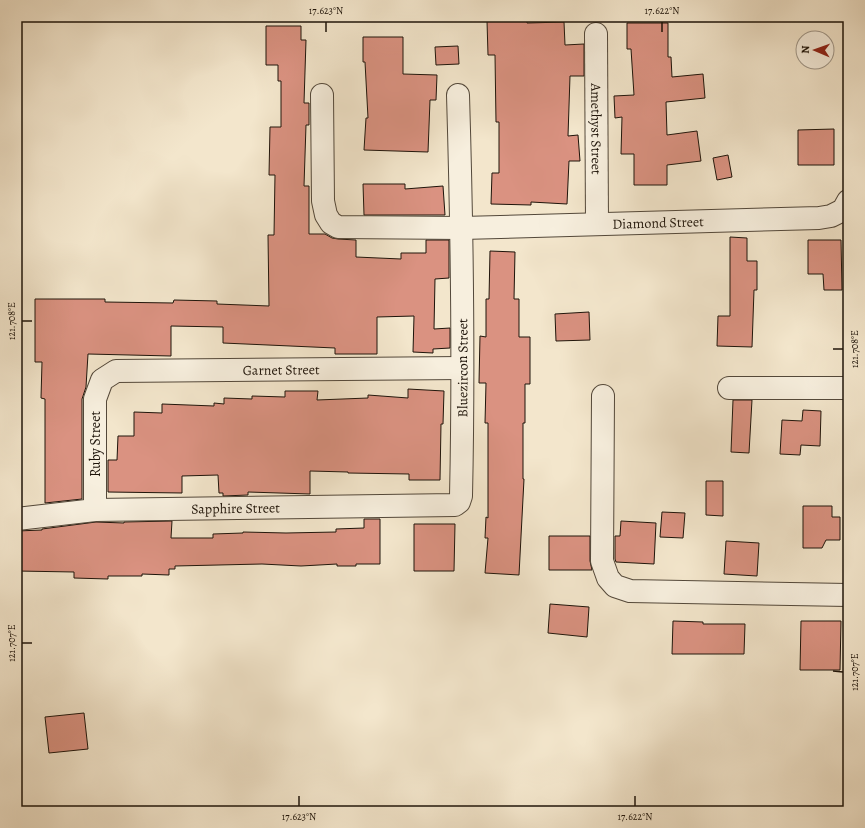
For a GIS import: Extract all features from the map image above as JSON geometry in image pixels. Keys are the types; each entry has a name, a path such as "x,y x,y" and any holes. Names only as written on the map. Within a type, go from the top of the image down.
{"street":[{"name":"Amethyst Street","path":"596,34 597,224"},
{"name":"Diamond Street","path":"322,95 323,201 326,215 331,223 338,226 462,228 819,218 831,216 843,210 848,201"},
{"name":"Bluezircon Street","path":"455,505 459,502 461,496 462,368 462,228 458,95"},
{"name":"Garnet Street","path":"102,380 116,371 462,368"},
{"name":"Ruby Street","path":"95,510 95,399 102,380"},
{"path":"729,388 848,388"},
{"path":"603,396 602,561 608,578 615,586 630,591 848,595"},
{"name":"Sapphire Street","path":"17,519 95,510 455,505"}],"building":[{"path":"527,20 527,23 564,22 565,45 584,44 584,76 570,76 568,136 578,135 580,161 569,161 567,204 531,202 531,205 491,204 492,173 499,173 499,122 496,122 495,55 488,55 487,21"},
{"path":"627,23 668,23 668,57 671,57 672,77 703,74 705,98 666,102 667,135 697,131 701,161 667,165 667,185 634,185 634,154 621,154 622,117 615,118 614,96 634,95 631,49 627,49"},
{"path":"266,26 301,26 301,40 306,40 304,103 309,103 309,125 306,125 304,186 309,186 309,234 325,234 332,238 356,240 356,257 401,259 401,253 426,253 426,240 449,240 449,278 435,279 434,329 450,328 450,348 433,349 433,353 413,352 414,316 377,317 377,354 335,354 335,348 223,343 223,327 171,326 171,356 88,354 86,387 82,399 82,499 45,503 45,399 41,398 42,362 35,362 35,299 105,299 105,302 173,303 174,300 217,301 217,304 269,306 268,235 274,235 275,175 269,175 270,127 281,127 281,81 278,81 278,65 266,65"},
{"path":"363,37 403,37 403,74 437,75 436,100 430,100 428,152 364,150 366,118 368,118 365,62 363,62"},
{"path":"458,46 459,64 436,65 435,47"},
{"path":"834,129 834,165 798,165 798,130"},
{"path":"728,155 732,177 717,180 713,158"},
{"path":"363,184 405,184 405,189 443,186 445,215 364,215"},
{"path":"730,237 747,238 747,261 757,261 757,290 754,290 752,347 717,346 718,316 730,316"},
{"path":"808,240 841,240 842,290 824,290 823,274 808,274"},
{"path":"490,251 515,252 514,299 519,299 519,337 530,337 530,384 525,384 525,423 523,423 524,479 519,575 485,573 488,538 485,538 486,517 488,518 488,423 485,423 486,383 479,383 480,336 486,337 486,299 489,299"},
{"path":"589,312 590,340 556,341 555,314"},
{"path":"408,389 444,391 443,424 441,424 440,480 409,480 409,474 310,471 310,494 248,492 248,495 223,496 223,493 219,493 218,475 182,476 182,493 108,492 108,460 117,460 118,436 134,436 134,412 162,413 162,404 214,406 214,403 224,404 224,398 252,399 252,396 285,397 285,391 318,391 317,400 368,398 368,395 408,398"},
{"path":"733,400 752,400 749,453 731,452"},
{"path":"803,410 821,411 820,446 801,445 800,455 780,454 782,420 802,421"},
{"path":"706,481 723,481 723,516 706,515"},
{"path":"803,506 832,506 832,517 840,517 840,540 826,540 822,548 803,548"},
{"path":"662,512 685,513 683,538 660,537"},
{"path":"364,519 380,519 380,564 356,564 356,566 337,566 337,564 301,566 262,564 175,566 175,569 169,569 169,575 142,574 142,576 108,576 108,579 74,578 74,572 17,571 17,531 42,530 96,522 124,523 172,521 171,538 213,538 213,534 243,532 336,532 336,529 364,528"},
{"path":"621,521 656,523 654,564 616,562 615,536 620,536"},
{"path":"414,524 455,524 454,571 414,571"},
{"path":"549,536 590,536 590,561 592,570 549,570"},
{"path":"726,541 759,543 757,576 724,574"},
{"path":"550,604 589,607 587,637 548,633"},
{"path":"673,621 703,622 703,624 745,624 744,654 672,654"},
{"path":"801,621 841,621 840,670 800,670"},
{"path":"84,713 88,749 49,753 45,717"}]}
